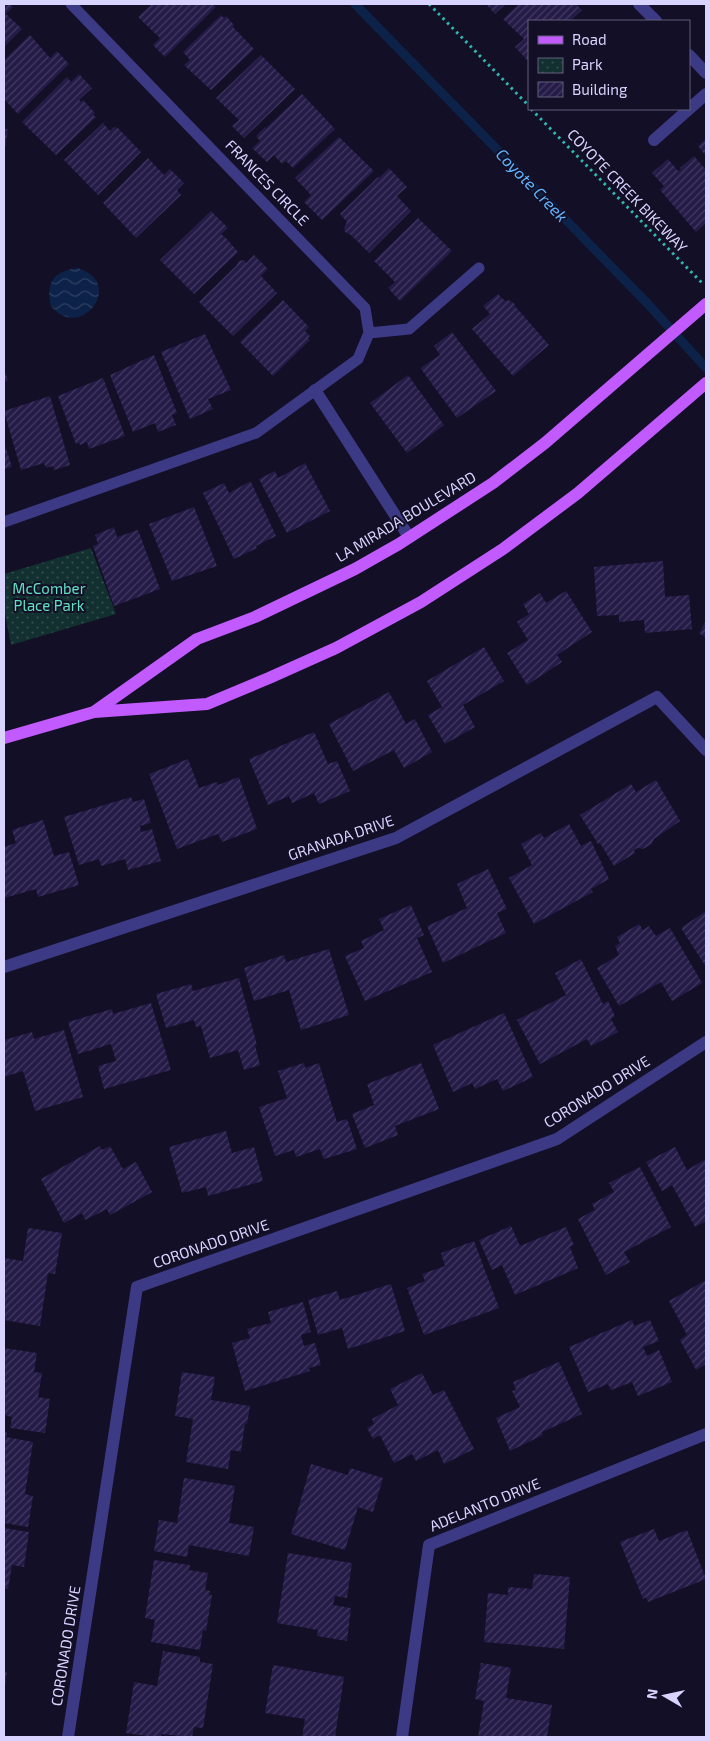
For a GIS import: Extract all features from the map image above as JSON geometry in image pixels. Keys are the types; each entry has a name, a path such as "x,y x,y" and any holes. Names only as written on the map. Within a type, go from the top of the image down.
{"main road":[{"name":"LA MIRADA BOULEVARD","path":"94,712 197,639 255,616 355,569 493,483 545,443 704,306"},
{"name":"LA MIRADA BOULEVARD","path":"4,738 94,712 207,704 278,675 368,631 421,602 533,527 578,493 706,383"}],"street":[{"path":"639,4 655,20"},
{"path":"690,56 706,73"},
{"path":"690,108 706,94"},
{"path":"654,140 688,110"},
{"path":"315,390 409,537"},
{"name":"GRANADA DRIVE","path":"4,967 396,838 657,697 706,750"},
{"name":"CORONADO DRIVE","path":"68,1737 137,1287 557,1139 706,1042"},
{"name":"ADELANTO DRIVE","path":"402,1737 429,1545 706,1434"}],"lane":[{"name":"FRANCES CIRCLE","path":"71,4 365,308 369,334"},
{"path":"4,522 256,433 358,359 369,334 409,329 478,268"}],"path":[{"name":"COYOTE CREEK BIKEWAY","path":"429,4 528,105"},
{"name":"COYOTE CREEK BIKEWAY","path":"533,110 706,288"}],"green space":[{"name":"McComber Place Park","path":"91,548 116,614 11,645 4,609 4,574"}],"water":[{"path":"77,268 91,275 98,285 98,296 94,306 85,314 74,318 62,316 51,306 49,291 57,275"}],"building":[{"path":"4,4 10,4 13,7 6,14 22,29 4,47"},
{"path":"152,4 213,4 216,7 165,57 153,45 160,38 138,17"},
{"path":"486,4 506,4 495,14"},
{"path":"519,4 576,4 582,10 571,20 528,20 527,60 515,47 524,39 503,19"},
{"path":"221,15 224,18 226,16 234,25 233,27 254,49 211,90 184,65 190,60 183,52"},
{"path":"30,35 50,58 57,51 69,64 18,114 4,99 4,60"},
{"path":"261,55 295,89 244,138 232,126 239,120 216,98"},
{"path":"79,74 92,88 79,100 81,102 83,100 95,113 93,115 96,117 56,155 22,122 67,77 71,82"},
{"path":"302,94 335,129 293,168 286,161 282,164 274,155 267,162 252,148 260,141 256,136"},
{"path":"103,123 110,131 114,127 118,128 141,152 98,195 64,160"},
{"path":"4,129 8,129 5,148 4,148"},
{"path":"339,137 374,171 322,220 304,202 311,195 295,178"},
{"path":"706,139 706,156 698,146"},
{"path":"694,156 706,170 706,223 696,232 660,190 664,186 652,173 668,159 678,171 681,170 680,168"},
{"path":"148,158 164,175 170,169 184,183 177,190 181,195 136,238 103,203"},
{"path":"389,168 407,187 397,196 411,211 369,253 351,235 345,232 344,228 347,222 340,214"},
{"path":"211,211 228,228 221,234 238,252 194,294 160,260"},
{"path":"418,218 452,251 400,301 388,288 395,282 374,261"},
{"path":"254,255 268,269 261,276 277,293 233,336 199,302 239,261 244,260 246,263"},
{"path":"498,294 505,301 508,300 514,303 549,345 513,376 472,329 490,314 483,306"},
{"path":"283,300 309,327 305,331 310,336 308,338 310,340 273,376 240,342"},
{"path":"452,332 496,391 457,418 421,369 440,355 434,346"},
{"path":"205,334 231,390 208,399 213,409 190,419 161,352"},
{"path":"154,355 177,413 172,415 176,425 158,432 155,423 133,432 110,375"},
{"path":"4,370 8,380 4,383"},
{"path":"408,375 444,425 407,453 370,403"},
{"path":"103,378 125,436 89,449 87,442 80,445 79,443 76,444 58,396"},
{"path":"50,396 70,465 54,470 53,466 46,468 44,463 21,470 4,411"},
{"path":"4,442 12,467 4,469"},
{"path":"305,463 330,511 287,533 259,479 275,471 278,478"},
{"path":"251,482 276,536 234,559 203,493 224,483 229,493"},
{"path":"194,507 217,566 172,581 149,524"},
{"path":"114,527 117,537 138,530 160,589 114,606 93,546 98,544 95,535"},
{"path":"663,561 665,597 689,595 692,629 645,633 644,620 619,622 619,615 597,616 594,567"},
{"path":"566,591 592,632 557,655 562,662 527,685 507,653 528,640 517,622 529,614 523,604 540,593 546,603"},
{"path":"706,621 706,638 699,633"},
{"path":"484,647 504,681 463,705 475,727 445,744 428,715 442,707 427,681"},
{"path":"389,692 406,724 415,719 432,752 404,768 394,750 353,771 329,724"},
{"path":"314,732 328,764 337,761 350,791 319,804 314,793 292,803 289,796 268,805 249,759"},
{"path":"188,759 199,788 217,782 218,785 239,777 257,829 222,842 218,834 177,849 149,774"},
{"path":"656,780 680,821 654,839 652,844 643,849 638,848 634,850 635,853 614,866 580,815 631,784 636,792"},
{"path":"131,797 133,802 144,799 151,823 140,826 141,832 152,829 161,861 128,870 125,859 101,866 99,859 79,865 64,817"},
{"path":"43,820 54,856 69,852 79,885 38,897 36,889 4,898 4,847 16,843 12,830"},
{"path":"569,824 581,846 591,841 609,879 591,889 593,892 534,924 509,878 532,865 521,844 541,833 544,838"},
{"path":"488,869 507,909 497,913 506,933 443,963 427,926 467,908 457,884"},
{"path":"411,905 424,935 417,938 432,972 365,1001 345,956 364,948 361,941 384,930 379,919"},
{"path":"706,911 706,967 681,928"},
{"path":"639,924 643,930 649,926 656,936 670,928 702,983 672,1001 661,982 619,1006 597,968 619,955 615,946 620,943 617,937"},
{"path":"329,949 349,1015 301,1030 289,990 254,1001 244,968 284,955 286,962"},
{"path":"581,959 603,1004 608,1001 615,1016 611,1019 618,1032 591,1046 587,1039 540,1064 517,1020 566,995 555,973"},
{"path":"239,978 257,1045 255,1045 260,1065 244,1070 238,1050 210,1058 201,1026 196,1027 194,1020 166,1028 156,994 191,984 193,991"},
{"path":"151,1003 171,1070 104,1089 98,1066 116,1061 111,1044 78,1054 68,1022 112,1009 113,1014"},
{"path":"504,1013 533,1077 503,1091 497,1079 475,1089 472,1083 453,1092 433,1045"},
{"path":"64,1030 83,1097 35,1111 23,1071 4,1077 4,1040 32,1032 34,1039"},
{"path":"304,1063 305,1068 319,1063 337,1122 347,1119 357,1149 324,1159 320,1149 296,1157 294,1150 275,1156 259,1107 287,1098 278,1071"},
{"path":"421,1063 439,1109 395,1126 398,1135 365,1148 352,1114 374,1105 367,1084"},
{"path":"226,1131 232,1153 254,1147 263,1181 208,1196 206,1187 182,1193 169,1147"},
{"path":"100,1146 102,1150 110,1146 123,1169 136,1162 152,1192 110,1215 107,1209 85,1220 82,1213 64,1223 41,1179"},
{"path":"675,1147 687,1170 706,1159 706,1221 695,1227 672,1185 662,1191 646,1162"},
{"path":"640,1167 671,1227 624,1252 630,1262 606,1275 578,1219 595,1210 592,1204 614,1192 609,1183"},
{"path":"511,1226 520,1246 566,1227 574,1245 570,1247 578,1268 515,1295 502,1265 492,1270 479,1240"},
{"path":"28,1228 62,1233 55,1274 48,1273 40,1326 4,1320 4,1258 23,1261"},
{"path":"474,1241 499,1308 424,1335 407,1288 425,1281 422,1274 445,1266 441,1253"},
{"path":"706,1280 706,1364 696,1370 680,1340 687,1335 669,1301"},
{"path":"391,1284 405,1331 348,1349 342,1328 318,1335 308,1300 337,1291 340,1300"},
{"path":"303,1302 311,1332 301,1335 304,1346 315,1343 321,1365 309,1368 310,1371 245,1391 232,1343 250,1338 247,1329 271,1323 268,1312"},
{"path":"632,1320 634,1326 650,1320 659,1341 643,1347 647,1356 659,1350 672,1382 638,1396 632,1382 611,1390 608,1384 588,1392 569,1347"},
{"path":"4,1348 37,1353 34,1372 42,1373 38,1397 50,1399 45,1433 10,1428 12,1417 4,1415"},
{"path":"559,1362 582,1414 542,1432 543,1435 510,1451 496,1418 520,1407 512,1391 516,1390 513,1382"},
{"path":"182,1372 215,1377 211,1400 250,1406 247,1424 245,1423 241,1452 231,1450 228,1469 186,1462 193,1419 175,1416"},
{"path":"422,1373 433,1395 444,1390 474,1449 444,1464 438,1450 416,1461 412,1454 394,1463 380,1435 373,1439 367,1428 374,1424 372,1419 398,1405 390,1389"},
{"path":"4,1432 7,1432 6,1437 33,1442 25,1494 33,1496 28,1527 4,1523"},
{"path":"311,1464 348,1475 350,1468 383,1478 373,1512 358,1507 345,1550 291,1534"},
{"path":"184,1478 235,1486 229,1523 254,1527 249,1556 189,1545 187,1557 154,1551 159,1520 177,1523"},
{"path":"4,1528 29,1532 24,1567 12,1565 8,1589 4,1589"},
{"path":"654,1529 659,1541 687,1530 706,1579 648,1602 646,1597 643,1599 620,1542"},
{"path":"288,1553 352,1563 347,1598 335,1596 333,1605 351,1608 347,1641 317,1636 318,1630 277,1623"},
{"path":"154,1560 190,1565 189,1570 208,1573 205,1590 210,1591 209,1595 212,1595 206,1631 203,1630 200,1650 151,1642 155,1620 145,1618"},
{"path":"534,1574 570,1577 564,1649 484,1642 488,1593 508,1595 508,1587 532,1589"},
{"path":"163,1651 200,1657 200,1662 213,1664 203,1728 194,1727 192,1737 161,1734 161,1737 154,1737 126,1733 134,1682 157,1686"},
{"path":"481,1663 511,1668 506,1698 552,1705 547,1737 478,1737 484,1701 475,1699"},
{"path":"273,1665 344,1677 335,1737 302,1737 305,1719 265,1713"},
{"path":"4,1671 7,1672 5,1685 4,1685"}],"waterway":[{"name":"Coyote Creek","path":"355,4 647,303 706,368"}]}
